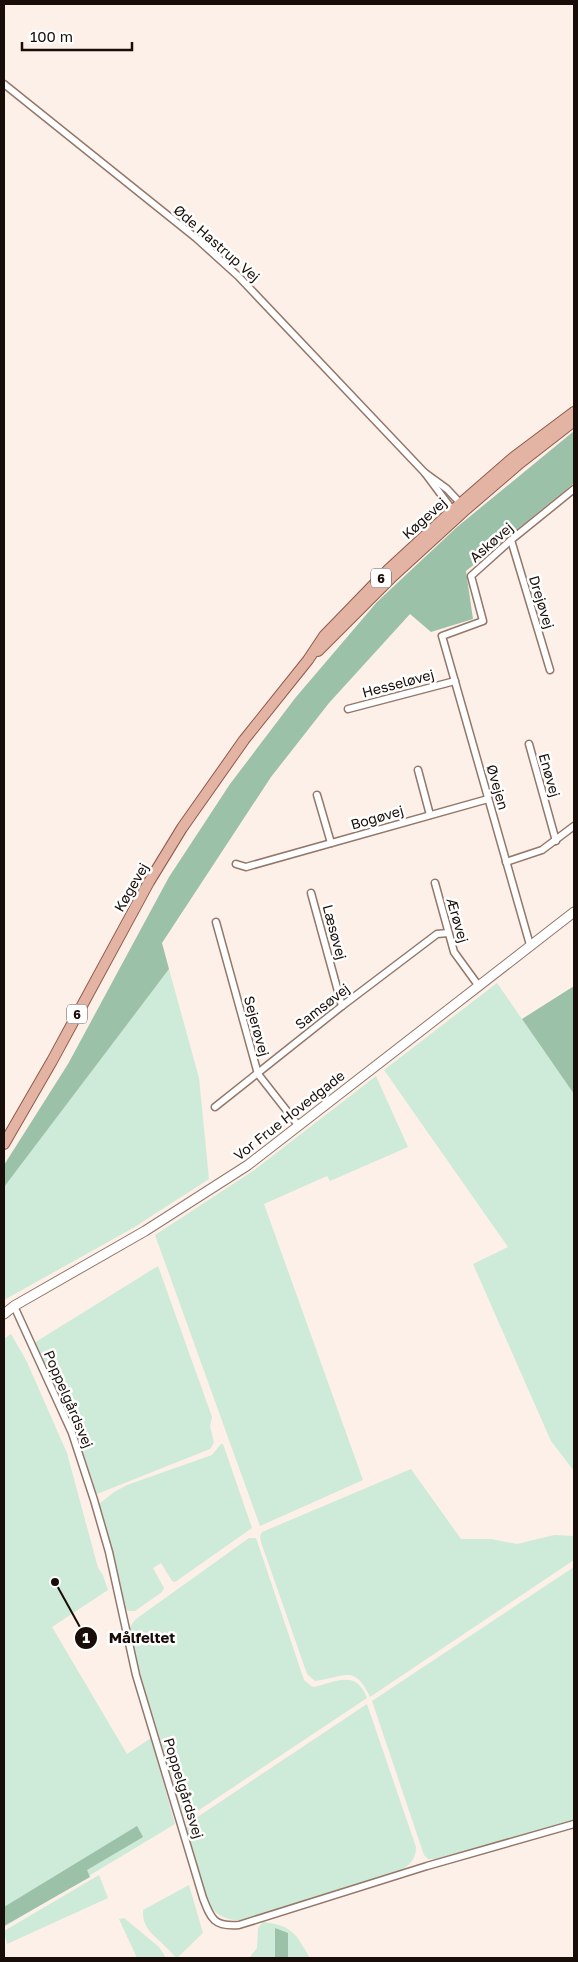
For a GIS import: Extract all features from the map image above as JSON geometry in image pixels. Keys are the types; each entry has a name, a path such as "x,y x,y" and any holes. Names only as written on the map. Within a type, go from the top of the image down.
{"main road":[{"name":"Køgevej","path":"4,1144 52,1061 149,882 182,828 239,747 308,660 330,641 459,508 534,441 574,412"},
{"name":"Køgevej","path":"459,508 574,421"}],"street":[{"name":"Øde Hastrup Vej","path":"4,84 196,238 238,276 426,473"},
{"path":"426,473 447,489 459,508"},
{"path":"426,473 459,508"},
{"name":"Askøvej","path":"442,636 483,620 471,576 511,540 574,490"},
{"name":"Drejøvej","path":"511,540 550,670"},
{"name":"Øvejen","path":"442,636 530,946"},
{"name":"Hesseløvej","path":"348,709 455,681"},
{"name":"Enøvej","path":"529,744 556,840"},
{"path":"418,770 430,815"},
{"path":"318,795 330,843"},
{"name":"Bogøvej","path":"236,864 246,867 488,799"},
{"path":"506,862 532,854 556,840 574,826"},
{"name":"Ærøvej","path":"435,884 454,952 478,986"},
{"name":"Læsøvej","path":"311,892 342,1006"},
{"name":"Vor Frue Hovedgade","path":"4,1314 14,1306 145,1231 248,1165 574,912"},
{"name":"Sejerøvej","path":"216,922 258,1074 298,1126"},
{"name":"Samsøvej","path":"215,1107 342,1006 437,934 448,932"},
{"name":"Poppelgårdsvej","path":"14,1306 72,1432 80,1454 109,1552 136,1675 203,1898 209,1913 217,1923 226,1926 239,1925 427,1866 574,1824"}],"green space":[{"path":"574,431 574,483 466,571 473,619 431,632 410,614 329,703 271,777 162,943 169,969 4,1187 4,1165 68,1064 169,877 230,784 296,697 377,602 457,527"},
{"path":"169,969 199,1078 209,1179 133,1228 4,1300 4,1185"},
{"path":"497,983 574,1094 574,1471 551,1441 473,1264 508,1247 384,1070"},
{"path":"574,986 574,1094 522,1019"},
{"path":"376,1076 408,1147 330,1181 327,1176 264,1204 363,1480 260,1526 155,1235 253,1171"},
{"path":"158,1266 212,1417 210,1426 214,1443 210,1449 97,1494 76,1431 34,1343"},
{"path":"11,1334 26,1360 67,1453 98,1568 103,1575 108,1590 52,1627 127,1754 151,1738 175,1824 4,1927 4,1339"},
{"path":"223,1444 252,1528 175,1582 172,1581 161,1563 153,1568 164,1588 162,1592 135,1611 129,1611 124,1608 99,1504 114,1492 127,1485 212,1455"},
{"path":"411,1469 461,1539 491,1539 517,1544 554,1535 574,1536 574,1560 370,1697 364,1686 353,1676 347,1675 315,1681 307,1674 260,1536 262,1532"},
{"path":"249,1538 256,1538 304,1680 314,1687 351,1680 357,1683 367,1698 190,1816 184,1816 135,1658 129,1630 136,1619"},
{"path":"574,1567 574,1821 436,1859 428,1859 424,1855 372,1701"},
{"path":"367,1704 416,1847 413,1860 403,1869 244,1920 225,1918 220,1915 211,1907 204,1895 187,1824"},
{"path":"137,1826 143,1837 87,1870 90,1877 4,1926 4,1907"},
{"path":"99,1875 108,1898 7,1944 4,1931"},
{"path":"189,1885 203,1933 177,1958 147,1928 143,1917 143,1910"},
{"path":"124,1918 159,1947 166,1958 137,1958 119,1919"},
{"path":"263,1922 287,1928 297,1937 310,1958 249,1958 257,1948 258,1928"},
{"path":"275,1928 288,1933 288,1958 275,1958"}],"place":[{"name":"Målfeltet","path":"55,1582"}]}
